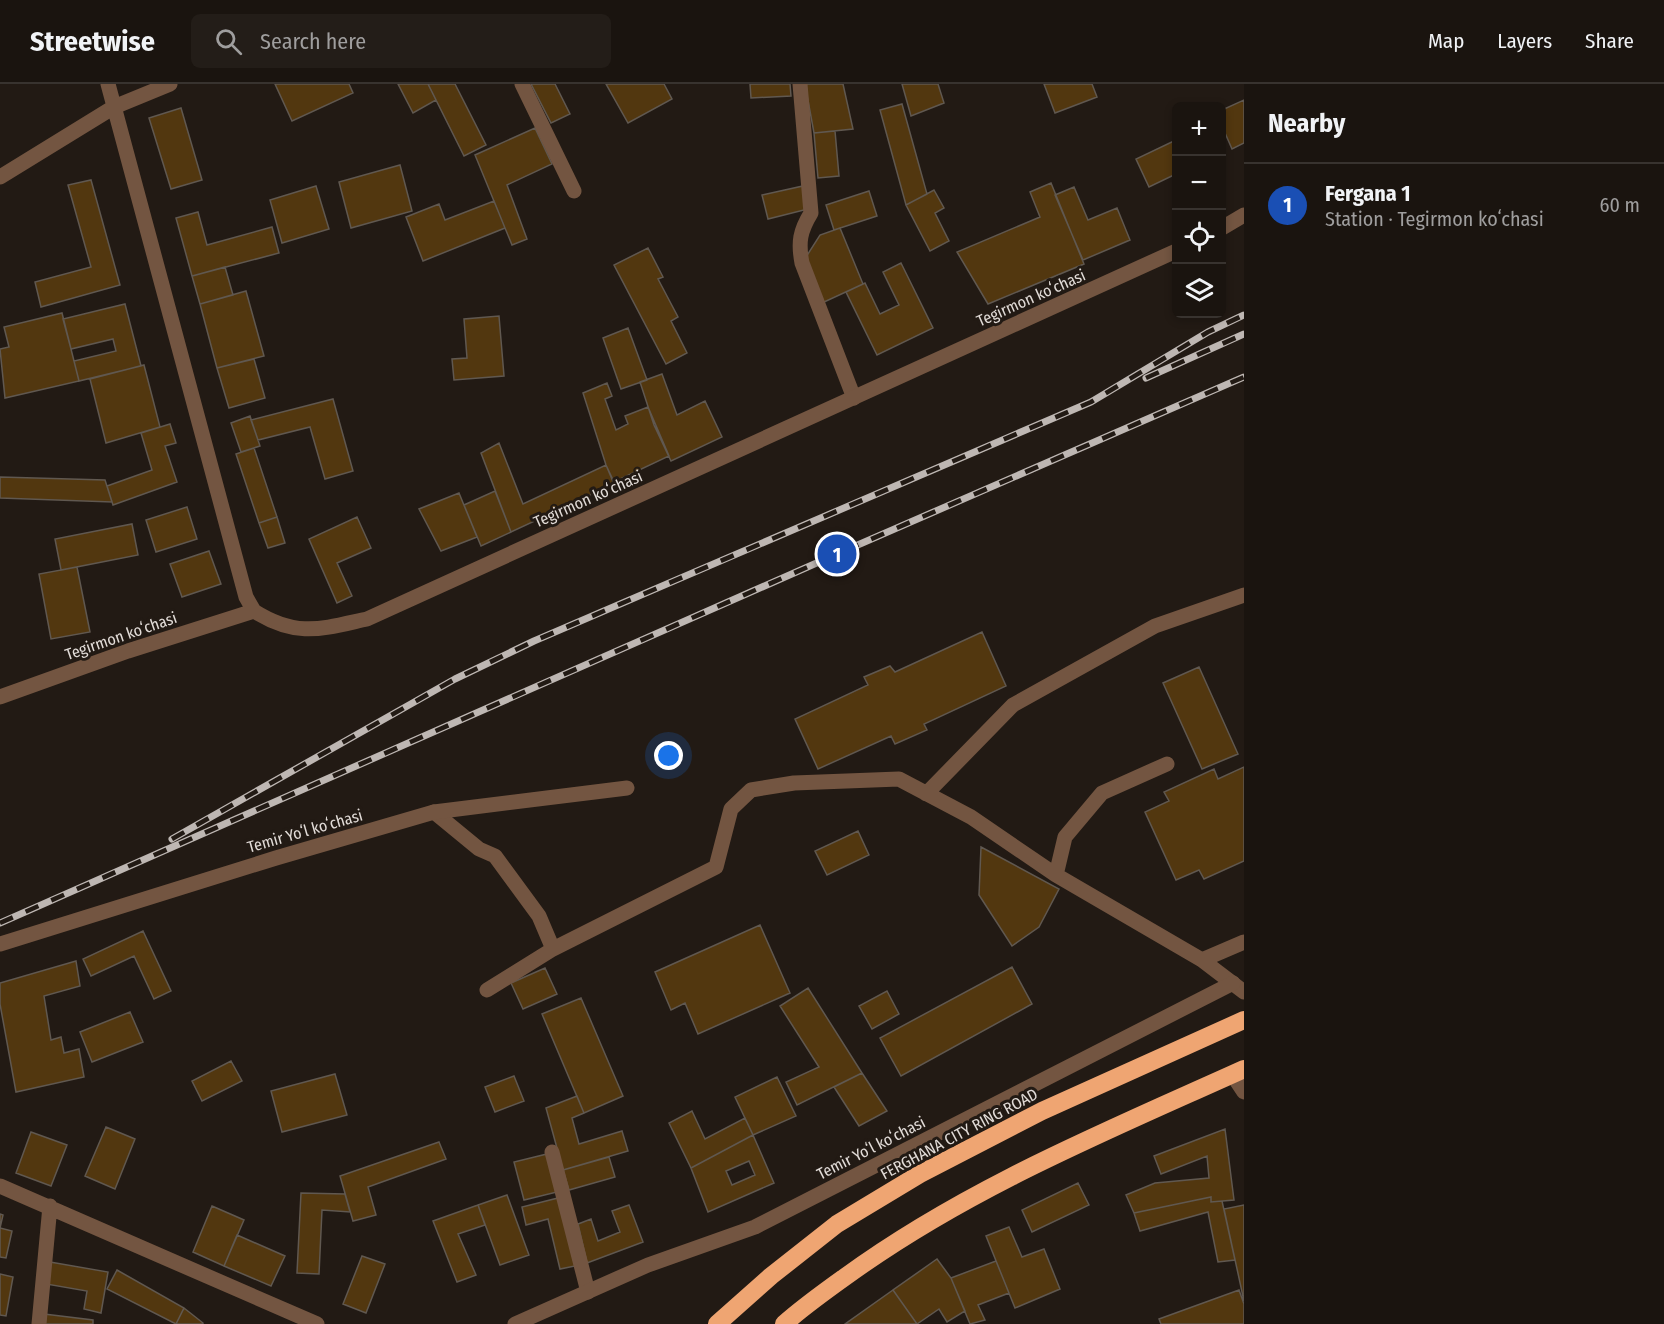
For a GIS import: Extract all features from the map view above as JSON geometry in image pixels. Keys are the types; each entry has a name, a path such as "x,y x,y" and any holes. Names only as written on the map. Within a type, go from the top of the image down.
{"highway":[{"name":"FERGHANA CITY RING ROAD","path":"717,1324 771,1276 837,1224 920,1174 1042,1111 1244,1020"},
{"path":"784,1324 868,1261 948,1209 1062,1151 1238,1071"}],"street":[{"path":"108,84 246,597 254,611"},
{"path":"0,177 114,107 170,84"},
{"path":"522,84 574,191"},
{"path":"800,84 811,213 801,229 798,245 801,263 854,398"},
{"path":"1226,225 1244,215"},
{"name":"Tegirmon koʻchasi","path":"0,697 128,651 254,611 274,624 311,631 367,619 1172,253"},
{"path":"926,794 1013,705 1155,626 1244,596"},
{"path":"1056,875 1065,837 1102,793 1167,764"},
{"path":"487,990 553,950 716,867 731,809 751,790 794,783 899,779 971,817 1056,875 1202,960 1239,987"},
{"name":"Temir Yoʻl koʻchasi","path":"0,944 276,858 434,812 627,788"},
{"path":"434,812 479,849 495,856 539,916 553,950"},
{"path":"1202,960 1244,942"},
{"name":"Temir Yoʻl koʻchasi","path":"515,1324 648,1265 755,1227 1239,987"},
{"path":"1238,1071 1244,1092"},
{"path":"552,1152 588,1292"},
{"path":"0,1186 317,1324"},
{"path":"39,1324 50,1206"}],"building":[{"path":"275,84 349,84 353,93 292,121"},
{"path":"398,84 428,84 436,100 413,113"},
{"path":"428,84 455,84 486,145 464,156"},
{"path":"531,84 555,84 570,114 551,123"},
{"path":"606,84 664,84 672,99 628,123"},
{"path":"750,84 790,84 791,96 751,98"},
{"path":"805,84 843,84 853,129 814,133"},
{"path":"902,84 938,84 944,103 911,116"},
{"path":"1044,84 1092,84 1097,97 1055,113"},
{"path":"1244,100 1244,143 1232,149 1226,135 1226,108"},
{"path":"902,104 927,194 906,205 880,110"},
{"path":"181,108 202,180 171,189 149,118"},
{"path":"535,128 552,164 507,185 527,239 512,245 475,155"},
{"path":"835,131 839,176 818,178 814,133"},
{"path":"1172,142 1172,176 1149,187 1136,159"},
{"path":"400,165 412,211 351,228 339,182"},
{"path":"91,180 120,285 41,307 35,282 91,267 68,185"},
{"path":"1051,183 1084,264 988,304 957,252 1040,217 1030,192"},
{"path":"316,186 329,229 282,243 270,200"},
{"path":"803,186 808,209 768,219 762,195"},
{"path":"1074,187 1088,220 1117,208 1130,240 1083,260 1055,195"},
{"path":"934,190 944,208 935,213 949,241 930,251 906,205"},
{"path":"869,191 877,216 834,230 826,205"},
{"path":"494,201 505,228 423,261 406,217 439,204 445,220"},
{"path":"198,212 207,245 272,227 279,253 192,276 176,218"},
{"path":"840,228 863,284 822,303 806,257 820,235"},
{"path":"648,248 663,277 658,279 678,317 671,321 687,353 666,364 614,265"},
{"path":"901,263 933,328 877,355 846,292 865,283 880,314 899,305 883,272"},
{"path":"225,267 233,295 200,304 192,276"},
{"path":"246,291 264,356 217,368 200,304"},
{"path":"125,304 141,366 79,381 74,361 116,351 113,339 71,349 63,319"},
{"path":"62,313 79,381 5,398 0,349 9,347 4,327"},
{"path":"499,316 504,376 454,380 452,359 467,358 464,319"},
{"path":"628,328 647,380 621,389 603,338"},
{"path":"254,359 265,398 229,408 217,368"},
{"path":"144,365 160,427 106,443 90,379"},
{"path":"662,374 677,415 705,401 722,437 671,461 654,425 640,382"},
{"path":"607,383 612,396 605,399 616,430 628,424 625,416 648,407 669,456 614,482 606,465 583,393"},
{"path":"333,399 353,471 325,479 310,427 258,440 251,420"},
{"path":"250,416 260,446 241,452 231,423"},
{"path":"170,424 176,443 165,446 177,482 113,505 107,486 152,470 141,433"},
{"path":"499,443 523,504 606,465 614,484 511,532 481,453"},
{"path":"254,448 277,517 259,523 236,454"},
{"path":"0,477 105,480 112,502 0,498"},
{"path":"495,491 511,532 481,546 464,505"},
{"path":"459,493 477,537 441,551 419,509"},
{"path":"187,507 197,539 156,552 146,520"},
{"path":"277,517 285,543 268,548 259,523"},
{"path":"357,517 371,548 337,563 352,596 337,603 309,539"},
{"path":"132,524 138,555 61,570 55,539"},
{"path":"209,551 221,584 182,597 170,564"},
{"path":"77,567 90,632 51,639 39,574"},
{"path":"982,632 1006,686 924,724 927,730 895,744 891,736 818,769 795,719 868,685 864,677 890,666 895,672"},
{"path":"1199,667 1238,754 1202,769 1163,683"},
{"path":"1244,767 1244,861 1204,879 1199,870 1176,880 1145,812 1169,801 1164,792 1214,769 1218,779"},
{"path":"858,831 869,855 827,875 815,851"},
{"path":"981,847 1059,889 1039,927 1012,946 979,895"},
{"path":"760,925 790,993 698,1034 685,1003 671,1010 655,972"},
{"path":"143,931 171,991 154,999 134,956 91,976 83,959"},
{"path":"76,961 80,986 44,996 51,1040 61,1037 64,1053 79,1049 84,1077 16,1092 0,1004 0,983"},
{"path":"1012,967 1032,1004 901,1076 880,1038"},
{"path":"545,968 557,994 523,1009 511,983"},
{"path":"808,988 862,1073 797,1105 786,1082 819,1067 780,1006"},
{"path":"887,991 899,1014 872,1029 859,1006"},
{"path":"581,998 623,1096 584,1113 542,1014"},
{"path":"130,1012 143,1042 92,1062 80,1032"},
{"path":"231,1061 242,1081 202,1101 192,1081"},
{"path":"862,1073 887,1111 859,1126 834,1087"},
{"path":"335,1074 347,1115 282,1132 271,1091"},
{"path":"514,1076 524,1101 495,1112 485,1087"},
{"path":"777,1077 796,1116 753,1135 735,1097"},
{"path":"577,1096 584,1113 572,1118 579,1144 622,1131 628,1151 563,1170 546,1108"},
{"path":"692,1111 705,1139 745,1118 753,1135 691,1168 669,1123"},
{"path":"106,1127 135,1139 115,1189 85,1176"},
{"path":"1225,1129 1234,1200 1211,1202 1211,1197 1134,1213 1126,1195 1155,1183 1209,1178 1207,1156 1161,1174 1154,1156"},
{"path":"31,1132 67,1145 51,1186 16,1173"},
{"path":"753,1135 774,1183 708,1212 691,1168","holes":["749,1161 755,1175 732,1185 726,1171"]},
{"path":"439,1142 446,1159 368,1187 376,1215 353,1221 340,1176"},
{"path":"547,1154 557,1192 524,1200 514,1162"},
{"path":"609,1157 615,1177 569,1190 563,1170"},
{"path":"1078,1183 1089,1205 1032,1232 1022,1210"},
{"path":"301,1193 345,1194 350,1212 322,1210 319,1274 297,1273"},
{"path":"507,1195 529,1255 500,1265 478,1205"},
{"path":"1211,1197 1211,1202 1222,1201 1235,1260 1218,1262 1208,1212 1140,1231 1134,1213"},
{"path":"558,1198 575,1266 560,1269 548,1219 526,1225 522,1207"},
{"path":"478,1205 485,1225 458,1234 476,1275 457,1282 433,1221"},
{"path":"629,1205 643,1242 587,1263 578,1224 591,1219 598,1241 620,1232 612,1211"},
{"path":"1244,1205 1244,1301 1224,1209"},
{"path":"212,1206 244,1220 224,1266 193,1252"},
{"path":"1009,1227 1022,1257 1044,1249 1060,1289 1015,1308 986,1236"},
{"path":"0,1228 12,1231 6,1258 0,1257"},
{"path":"237,1235 285,1256 271,1286 224,1266"},
{"path":"362,1256 385,1264 366,1313 343,1304"},
{"path":"937,1259 951,1278 965,1311 947,1322 939,1309 917,1324 893,1290"},
{"path":"996,1261 1009,1293 978,1305 985,1320 970,1324 951,1278"},
{"path":"50,1262 108,1272 101,1313 84,1309 87,1291 46,1284"},
{"path":"117,1270 184,1308 176,1324 107,1289"},
{"path":"0,1274 13,1277 6,1316 0,1315"},
{"path":"893,1290 917,1324 845,1324"},
{"path":"1239,1290 1244,1304 1244,1324 1161,1324 1159,1319"},
{"path":"184,1308 203,1323 203,1324 176,1324"},
{"path":"44,1314 93,1320 93,1324 43,1324"}],"railway":[{"path":"172,839 455,679 534,641 1091,402 1208,332 1244,315"},
{"path":"1146,378 1244,334"},
{"path":"0,923 1244,377"}],"place":[{"name":"Fergana 1","path":"837,554"}]}
